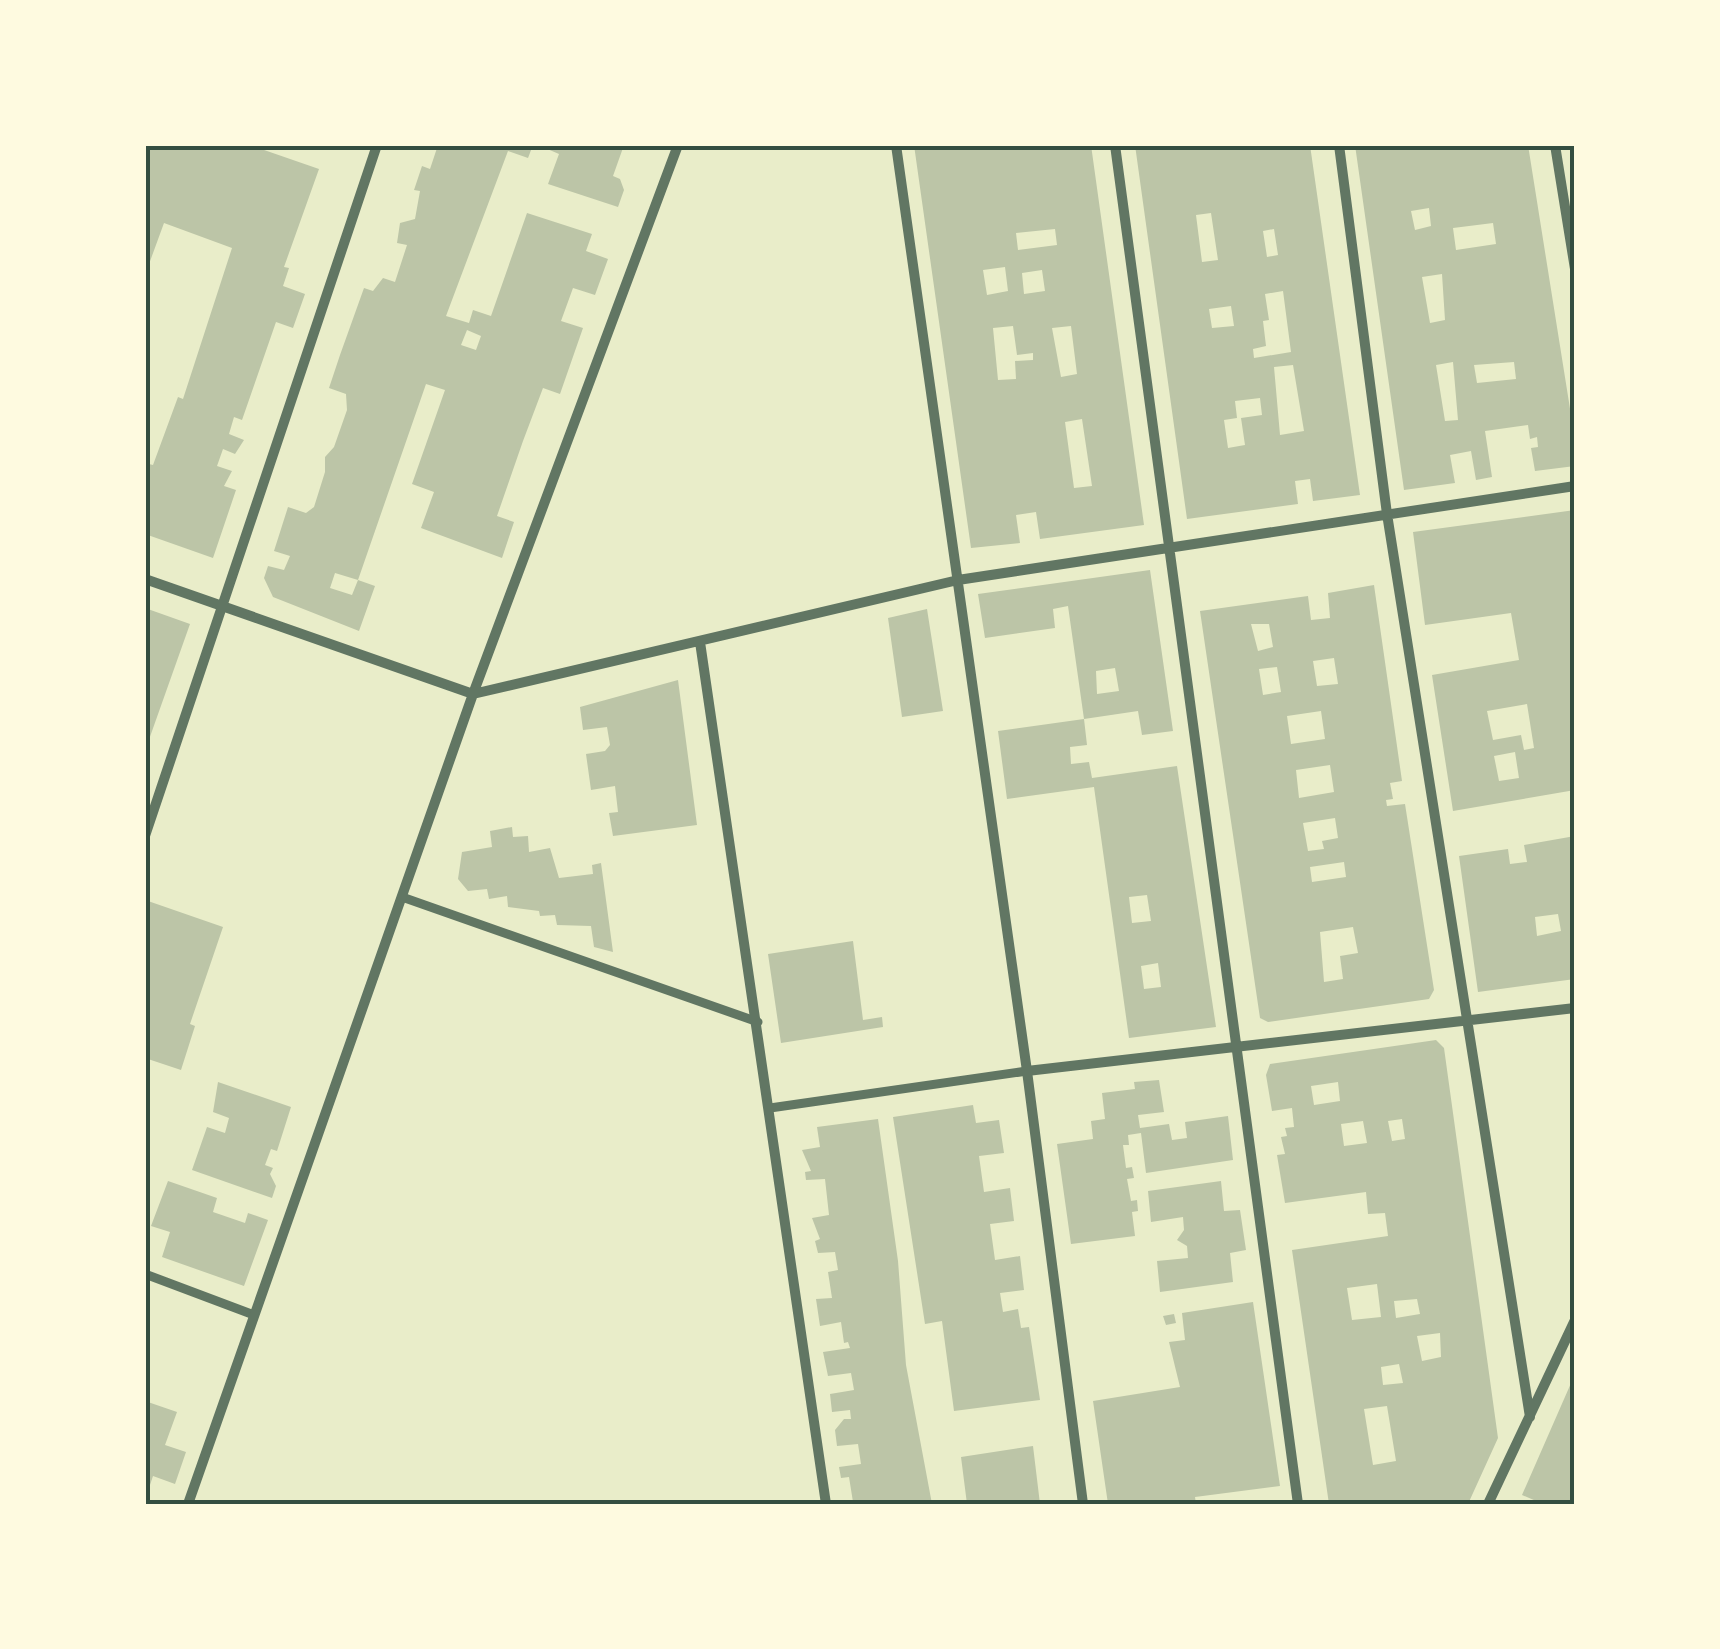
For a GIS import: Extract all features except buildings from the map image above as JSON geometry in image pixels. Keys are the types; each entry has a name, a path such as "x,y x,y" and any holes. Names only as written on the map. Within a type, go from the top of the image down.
{"street":[{"path":"145,836 377,145"},
{"path":"188,1504 473,694 678,145"},
{"path":"896,145 1027,1071 1083,1504"},
{"path":"1115,145 1240,1047 1298,1504"},
{"path":"1339,145 1387,514 1530,1418"},
{"path":"1554,145 1575,269"},
{"path":"145,579 473,694 958,580 1170,544 1575,486"},
{"path":"700,642 826,1504"},
{"path":"402,896 758,1022"},
{"path":"770,1108 1027,1071 1575,1008"},
{"path":"145,1274 254,1316"},
{"path":"1488,1504 1575,1320"}]}
